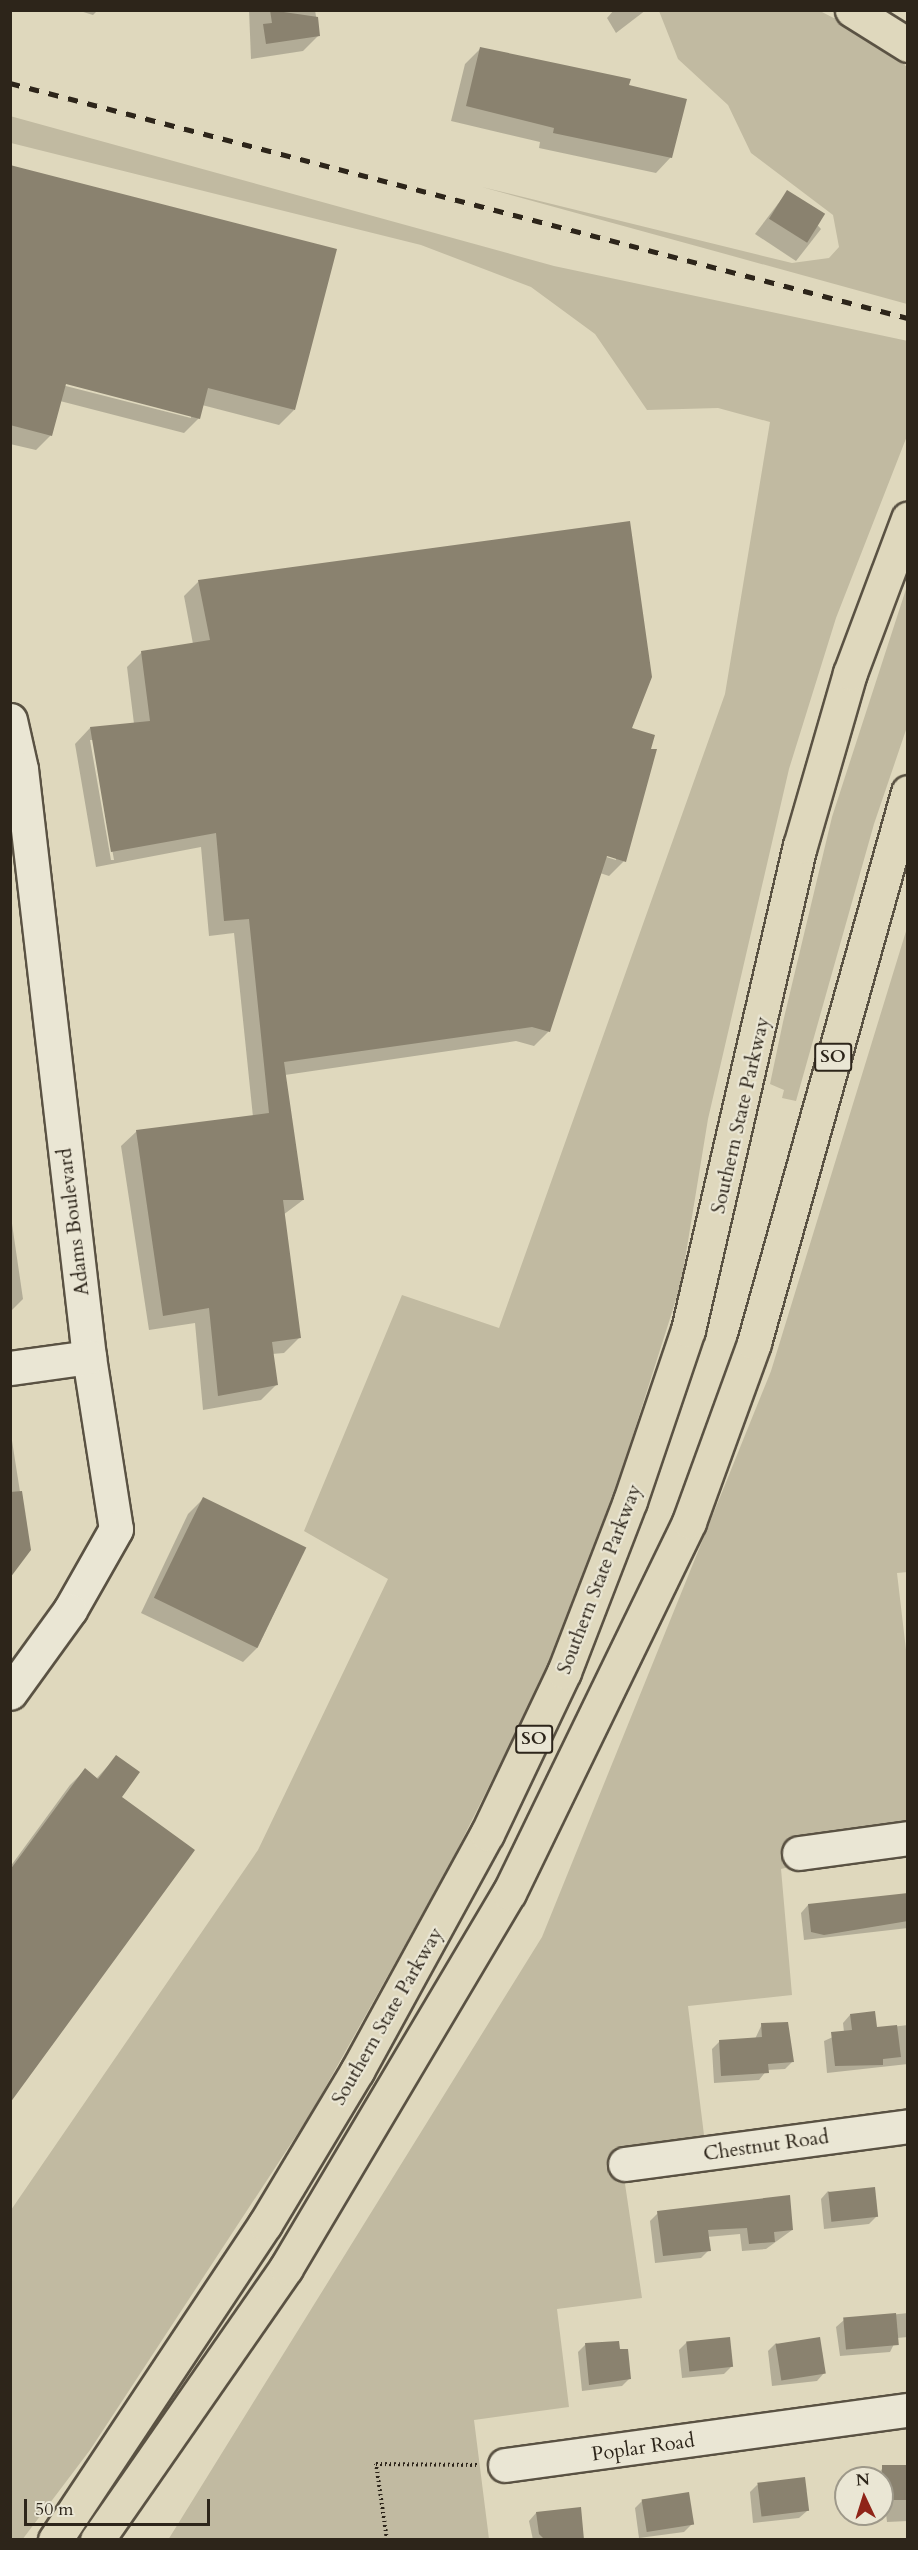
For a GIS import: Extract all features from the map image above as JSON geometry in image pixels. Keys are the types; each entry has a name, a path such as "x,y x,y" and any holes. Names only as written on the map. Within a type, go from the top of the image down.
{"highway":[{"path":"852,10 908,45"},
{"name":"Southern State Parkway","path":"55,2540 246,2253 357,2071 487,1834 564,1672 630,1501 688,1330 800,846 850,673 908,519"},
{"name":"Southern State Parkway","path":"97,2540 286,2268 509,1893 688,1522 754,1343 883,871 908,792"},
{"path":"883,871 908,821"}],"street":[{"name":"Adams Boulevard","path":"10,720 21,770 20,877 116,1529 70,1610 10,1693"},
{"path":"10,1368 89,1357"},
{"path":"799,1853 908,1838"},
{"name":"Chestnut Road","path":"625,2164 908,2126"},
{"name":"Poplar Road","path":"505,2465 908,2410"}],"path":[{"path":"387,2540 376,2464 505,2465"}],"shaded area":[{"path":"659,11 820,11 871,37 907,67 907,304 482,187 792,263 829,258 839,247 833,215 751,153 728,105 678,59"},
{"path":"10,116 554,266 908,341 907,436 836,618 789,769 708,1119 681,1284 594,1557 542,1680 449,1866 311,2113 90,2450 22,2540 10,2539 11,2210 258,1850 388,1579 304,1531 402,1295 499,1328 725,694 770,422 718,408 647,410 595,334 531,287 421,245 11,143"},
{"path":"907,586 907,727 874,824 796,1101 782,1098 784,1090 770,1084 832,817"},
{"path":"907,928 908,1572 897,1573 908,1667 907,1838 781,1869 792,1995 688,2006 705,2143 621,2157 642,2298 557,2309 569,2407 474,2420 489,2539 168,2540 542,1937 771,1371"}],"building":[{"path":"270,10 318,17 320,36 266,44 263,24 272,23"},
{"path":"480,47 631,79 629,85 687,99 672,158 553,133 554,128 466,106"},
{"path":"10,165 337,249 295,410 208,388 200,419 66,384 52,436 10,425"},
{"path":"787,190 825,214 807,243 769,219"},
{"path":"630,521 652,677 632,728 655,735 651,749 657,749 626,862 607,856 550,1032 532,1027 284,1062 304,1200 283,1200 301,1338 272,1342 278,1385 218,1396 209,1308 163,1316 136,1130 269,1113 249,919 224,921 216,833 111,852 90,727 150,721 141,651 210,640 198,580"},
{"path":"22,1491 31,1550 10,1578 10,1492"},
{"path":"203,1497 306,1547 257,1648 154,1598"},
{"path":"116,1755 140,1772 122,1797 195,1850 10,2103 10,1870 85,1768 98,1779"},
{"path":"908,1893 908,1921 824,1935 811,1932 808,1904"},
{"path":"875,2011 877,2027 897,2025 901,2057 883,2059 883,2065 835,2066 831,2032 852,2030 850,2014"},
{"path":"788,2022 794,2062 768,2064 769,2073 721,2076 719,2040 762,2037 761,2023"},
{"path":"875,2187 878,2217 831,2222 828,2192"},
{"path":"790,2195 793,2230 774,2232 775,2242 749,2244 747,2228 708,2230 711,2251 663,2256 657,2211"},
{"path":"896,2313 899,2345 846,2349 843,2318"},
{"path":"730,2337 733,2367 689,2371 686,2342"},
{"path":"820,2337 826,2374 781,2381 776,2344"},
{"path":"619,2341 620,2349 628,2349 631,2379 589,2385 585,2343"},
{"path":"882,2465 908,2465 908,2500 894,2500 894,2466"},
{"path":"805,2477 809,2511 762,2517 757,2483"},
{"path":"689,2492 694,2525 647,2532 642,2500"},
{"path":"581,2507 584,2540 545,2540 539,2534 536,2512"}],"railway":[{"path":"10,83 908,318"}]}
